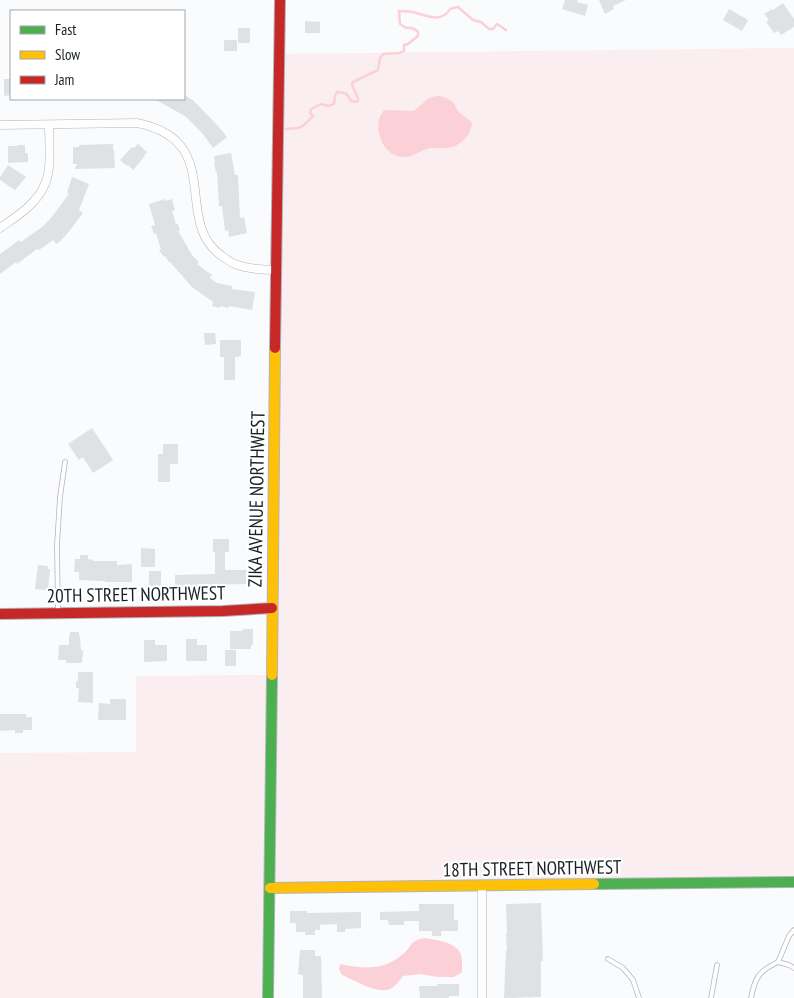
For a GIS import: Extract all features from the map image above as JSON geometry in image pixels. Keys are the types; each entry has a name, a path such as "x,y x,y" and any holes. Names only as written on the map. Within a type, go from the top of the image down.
{"street":[{"name":"ZIKA AVENUE NORTHWEST","path":"268,998 280,0"},
{"path":"0,125 137,123 157,128 173,138 185,152 192,167 197,213 203,235 216,252 234,264 255,269 276,270"},
{"path":"0,228 29,206 45,184 49,164 49,125"},
{"name":"20TH STREET NORTHWEST","path":"0,614 223,611 272,608"},
{"name":"18TH STREET NORTHWEST","path":"270,888 794,882"},
{"path":"482,886 482,998"}],"lane":[{"path":"58,613 57,545 60,497 65,462"},
{"path":"778,962 789,936 794,930"},
{"path":"608,959 623,968 633,980 640,998"},
{"path":"751,998 758,977 765,968 778,962 794,968"},
{"path":"712,998 717,965"}],"shaded area":[{"path":"794,48 794,882 271,888 267,998 0,998 0,753 136,752 136,676 272,675 279,54"},
{"path":"436,96 444,97 451,101 459,112 472,123 467,137 456,146 430,148 407,157 392,154 384,145 379,133 378,126 384,110 414,111 429,98"},
{"path":"424,938 443,941 456,948 461,955 462,972 454,977 437,977 421,974 403,976 392,988 381,990 374,989 342,975 339,969 340,964 365,968 381,966 396,960 413,942"}],"building":[{"path":"565,0 578,0 577,2 588,5 585,16 562,9"},
{"path":"599,0 626,0 613,6 614,9 605,14"},
{"path":"783,3 794,19 794,27 781,35 778,31 774,33 766,22 769,20 764,14"},
{"path":"729,9 748,20 742,31 723,20"},
{"path":"305,21 320,22 320,33 305,33"},
{"path":"238,28 250,28 250,43 238,43"},
{"path":"224,40 237,40 237,51 224,51"},
{"path":"4,79 10,79 10,95 4,96"},
{"path":"185,96 193,100 227,137 213,148 203,134 185,116 156,100 185,100"},
{"path":"113,144 115,168 75,169 77,164 73,164 73,147 79,147 79,145"},
{"path":"138,144 147,152 133,170 120,160 132,147 134,148"},
{"path":"25,145 25,153 28,153 28,162 8,163 8,146"},
{"path":"231,153 235,175 238,175 240,218 244,217 247,233 229,237 228,230 225,231 222,206 219,206 214,156"},
{"path":"8,165 26,177 15,190 0,180"},
{"path":"72,177 89,184 79,210 83,213 57,244 53,240 0,274 0,254 19,240 21,242 51,218 69,194 67,193"},
{"path":"165,199 165,201 172,199 175,210 172,211 176,224 178,224 180,231 178,231 192,255 199,262 197,264 212,275 210,278 217,283 232,286 232,289 255,292 252,310 229,306 228,308 220,306 220,308 212,306 213,302 192,287 164,257 159,250 161,249 156,233 154,234 151,226 155,225 149,204"},
{"path":"204,333 215,333 216,344 205,345"},
{"path":"220,340 241,340 241,356 235,357 235,380 224,380 224,357 220,357"},
{"path":"92,428 113,460 93,473 83,457 79,460 68,444"},
{"path":"163,444 178,444 178,464 170,464 170,482 158,482 158,454 163,454"},
{"path":"213,539 229,539 229,552 225,552 225,570 247,570 247,584 204,585 204,588 175,588 175,575 215,574"},
{"path":"141,548 155,549 155,567 141,567"},
{"path":"80,555 88,555 88,559 93,561 117,561 117,565 132,564 132,582 79,580 79,572 74,572 75,559 80,559"},
{"path":"38,565 48,566 48,569 50,569 48,590 35,589"},
{"path":"149,571 161,571 161,588 149,588"},
{"path":"243,629 253,629 253,645 251,645 251,649 230,649 230,631 243,631"},
{"path":"70,632 79,632 81,650 83,650 82,663 66,663 66,660 58,660 59,645 69,645"},
{"path":"186,639 197,639 197,645 207,645 207,661 186,661"},
{"path":"144,640 155,640 155,645 167,645 167,661 144,662"},
{"path":"225,650 236,650 236,666 225,666"},
{"path":"78,672 93,672 93,703 78,702 79,688 76,688 76,681 78,681"},
{"path":"110,699 126,699 126,720 98,720 99,703 110,704"},
{"path":"0,714 26,714 26,717 32,717 32,730 23,730 23,733 15,733 15,730 0,731"},
{"path":"541,903 543,961 541,961 541,997 504,998 507,950 506,904"},
{"path":"419,904 454,904 454,920 458,920 458,931 441,931 441,936 432,936 432,931 419,931 419,921 404,921 404,925 389,925 388,920 380,920 380,912 419,911"},
{"path":"290,911 307,911 307,913 361,912 361,928 345,929 345,932 337,932 337,924 320,925 320,930 315,930 315,935 305,935 305,932 296,932 296,923 290,923"},
{"path":"300,950 315,950 315,956 321,956 322,998 303,998 303,975 298,974"},
{"path":"437,984 459,984 459,996 420,998 419,986 437,986"}],"waterway":[{"path":"286,129 299,128 304,125 313,116 310,113 311,109 321,104 328,106 334,104 337,92 346,94 351,101 358,101 352,85 353,82 378,70 380,58 383,54 404,51 404,45 418,36 416,30 406,28 400,24 399,11 410,11 429,17 439,17 443,16 450,9 458,7 473,20 481,22 489,29 493,29 497,24 506,30"}],"traffic: fast":[{"path":"268,998 272,675"},
{"path":"594,884 794,882"}],"traffic: slow":[{"path":"272,675 275,348"},
{"path":"270,888 594,884"}],"traffic: jam":[{"path":"275,348 280,0"},
{"path":"0,614 223,611 272,608"}]}
